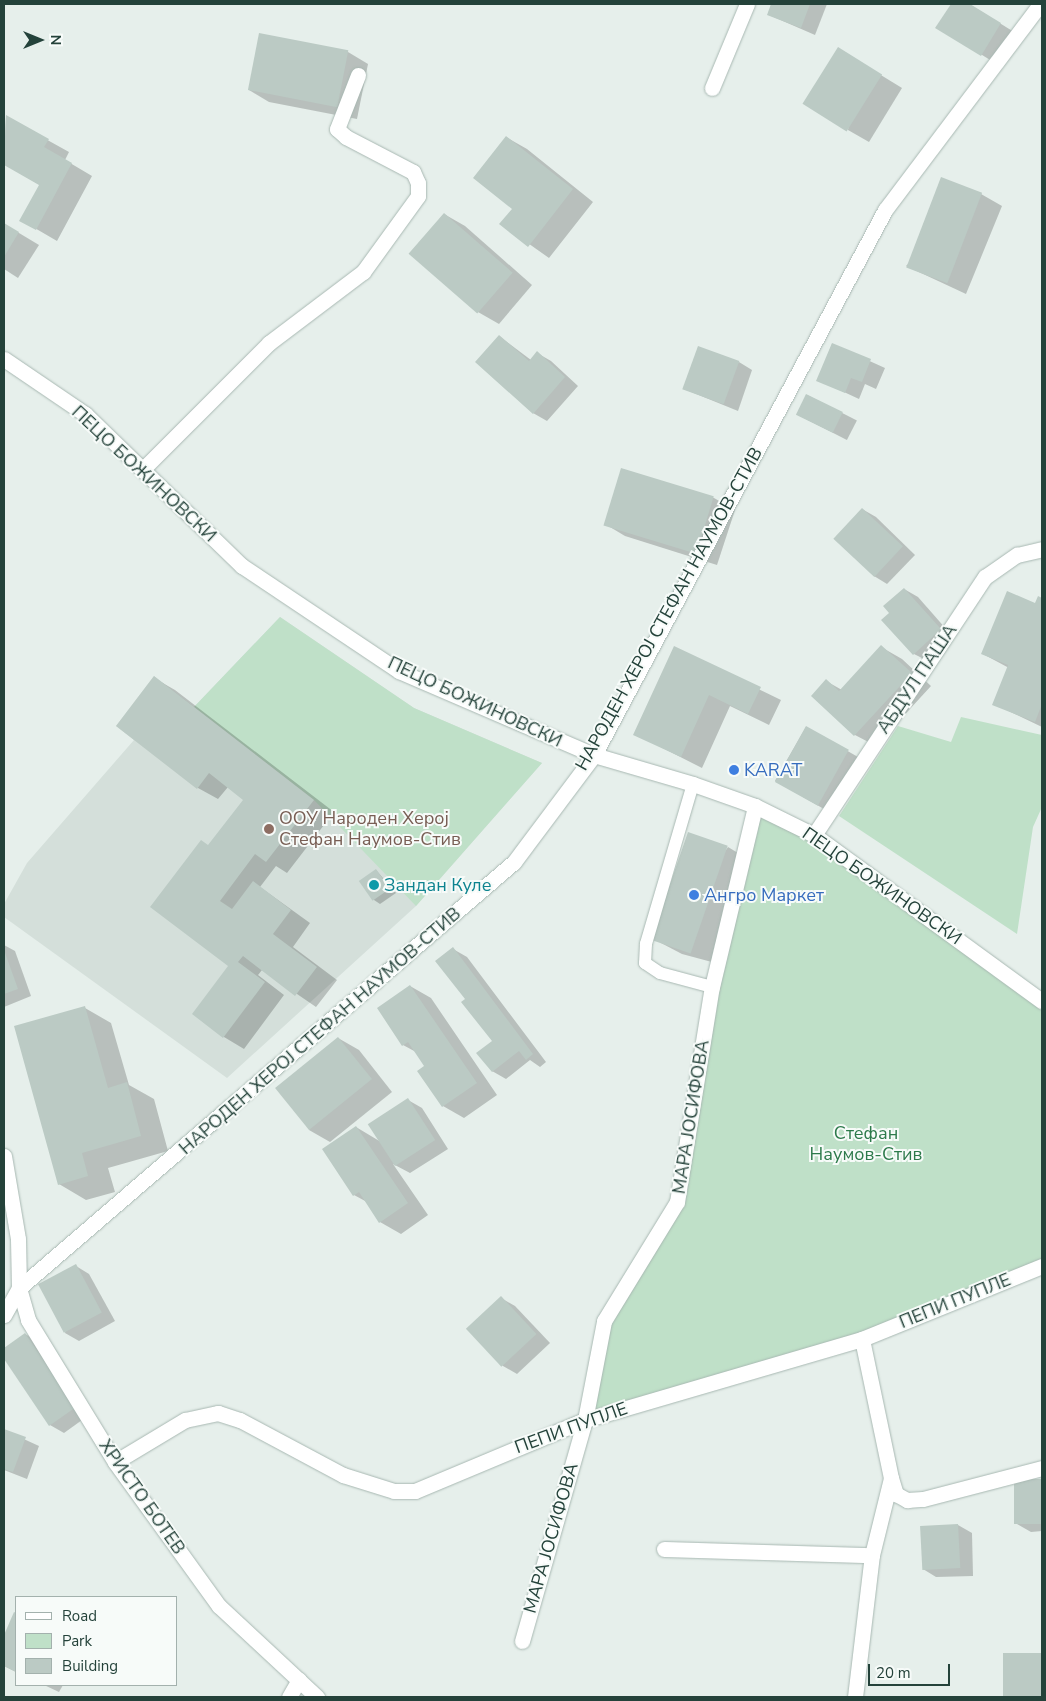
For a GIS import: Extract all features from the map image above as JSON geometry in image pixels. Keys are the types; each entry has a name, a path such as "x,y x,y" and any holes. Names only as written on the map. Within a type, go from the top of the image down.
{"street":[{"path":"712,88 747,4"},
{"name":"НАРОДЕН ХЕРОЈ СТЕФАН НАУМОВ-СТИВ","path":"4,1315 19,1288 514,862 594,755 885,210 1040,4"},
{"path":"142,470 269,343 363,272 418,196 418,183 413,172 346,137 337,129 358,75"},
{"name":"ПЕЦО БОЖИНОВСКИ","path":"4,359 85,414 242,566 399,671 594,755 693,784 755,806 814,835 1042,1001"},
{"name":"АБДУЛ ПАША","path":"814,835 985,576 1017,555 1042,549"},
{"name":"МАРА ЈОСИФОВА","path":"522,1641 585,1420 604,1321 677,1202 712,987 755,806"},
{"name":"ХРИСТО БОТЕВ","path":"4,1156 18,1239 19,1288 28,1320 115,1462 219,1606 317,1697"},
{"name":"ПЕПИ ПУПЛЕ","path":"115,1462 185,1420 200,1414 218,1413 240,1420 343,1475 386,1489 415,1491 585,1420 862,1339 1042,1266"},
{"path":"862,1339 896,1494 907,1500 923,1500 1042,1468"},
{"path":"855,1697 872,1555 891,1478"},
{"path":"664,1549 872,1555"},
{"path":"289,1697 299,1680"}],"lane":[{"path":"693,784 646,944 645,963 660,973 712,987"}],"shaded area":[{"name":"ООУ Народен Херој Стефан Наумов-Стив","path":"280,617 414,708 542,763 416,906 227,1078 4,917 4,904 27,863 134,740 116,726 154,676 194,707"}],"green space":[{"path":"280,617 414,708 542,763 416,906 314,800 194,707"},
{"path":"961,717 1042,735 1042,807 1033,827 1017,934 839,816 898,726 951,742"},
{"name":"Стефан Наумов-Стив","path":"755,806 814,835 1042,1001 1042,1266 862,1339 585,1420 604,1321 677,1202"}],"building":[{"path":"771,4 810,4 801,28 767,15"},
{"path":"951,4 970,4 1001,23 981,56 935,28"},
{"path":"259,33 348,50 337,107 248,90"},
{"path":"838,47 882,75 847,131 802,104"},
{"path":"6,115 49,139 44,147 72,163 36,230 19,221 39,185 4,165"},
{"path":"506,136 573,189 528,247 499,224 512,209 473,178"},
{"path":"941,177 982,193 947,283 906,268"},
{"path":"444,213 513,273 477,313 409,254"},
{"path":"4,223 19,232 4,257"},
{"path":"499,335 529,361 537,351 565,377 533,414 475,362"},
{"path":"832,343 871,359 862,382 851,378 845,393 816,381"},
{"path":"698,346 739,361 724,404 682,389"},
{"path":"806,394 843,412 833,433 796,415"},
{"path":"621,468 714,496 696,554 603,525"},
{"path":"862,508 903,546 874,577 833,539"},
{"path":"904,588 941,629 913,655 881,620 889,613 883,606"},
{"path":"1007,591 1035,603 1038,596 1042,598 1042,704 1035,722 992,705 1008,665 981,654"},
{"path":"881,645 912,673 854,736 811,696 826,679 839,691"},
{"path":"674,646 761,687 748,714 709,695 681,757 633,735"},
{"path":"154,676 314,800 266,862 255,854 220,901 232,909 253,881 291,910 273,934 317,967 295,996 243,956 238,962 265,982 223,1038 192,1014 228,966 150,907 201,840 208,845 243,800 209,773 197,789 116,726"},
{"path":"806,726 849,750 818,806 775,782"},
{"name":"Ангро Маркет","path":"688,832 728,846 691,953 651,940"},
{"name":"Зандан Куле","path":"376,869 390,889 373,901 359,881"},
{"path":"453,947 533,1054 526,1060 519,1051 492,1072 476,1053 492,1041 461,1002 465,999 435,961"},
{"path":"4,950 18,989 4,994"},
{"path":"410,985 477,1083 442,1107 417,1071 424,1066 408,1042 402,1046 377,1008"},
{"path":"85,1006 108,1088 127,1082 141,1136 82,1153 88,1176 58,1185 14,1026"},
{"path":"338,1037 372,1079 309,1130 275,1088"},
{"path":"408,1098 435,1140 395,1166 368,1124"},
{"path":"356,1126 408,1203 379,1223 359,1192 353,1196 322,1149"},
{"path":"76,1264 102,1313 64,1333 38,1284"},
{"path":"501,1296 536,1334 501,1367 466,1329"},
{"path":"25,1333 76,1407 49,1426 4,1359 4,1348"},
{"path":"4,1429 26,1437 13,1472 4,1469"},
{"path":"1014,1479 1042,1479 1042,1524 1014,1524"},
{"path":"958,1524 960,1568 922,1570 920,1526"},
{"path":"14,1612 15,1672 4,1666 4,1635"},
{"path":"1003,1653 1042,1653 1042,1697 1003,1697"}],"place":[{"name":"KARAT","path":"734,770"},
{"name":"ООУ Народен Херој Стефан Наумов-Стив","path":"269,829"},
{"name":"Зандан Куле","path":"374,885"},
{"name":"Ангро Маркет","path":"694,895"}]}
